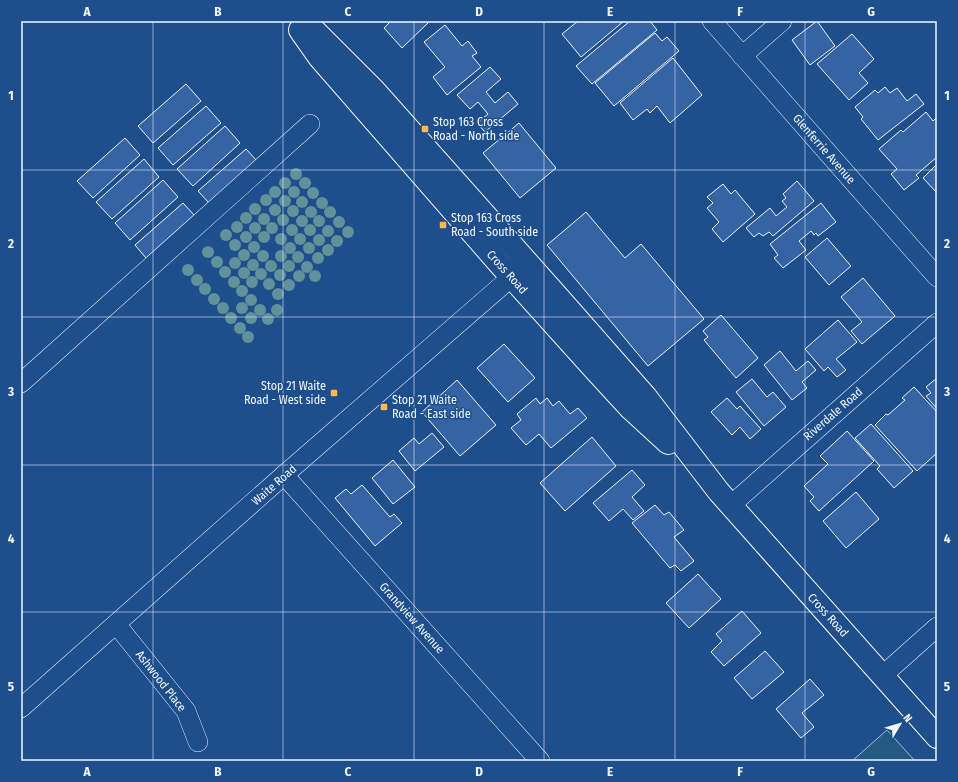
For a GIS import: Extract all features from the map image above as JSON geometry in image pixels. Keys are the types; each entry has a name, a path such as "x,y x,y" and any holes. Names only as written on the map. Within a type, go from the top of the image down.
{"highway":[{"name":"Cross Road","path":"293,21 319,57 511,277 621,398 725,499"},
{"name":"Cross Road","path":"305,21 374,90 528,263 646,398 725,499 937,737"}],"street":[{"name":"Glenferrie Avenue","path":"712,21 937,277"},
{"path":"742,56 782,21"},
{"path":"21,383 310,124"},
{"name":"Waite Road","path":"21,708 284,475 528,263"},
{"name":"Riverdale Road","path":"725,499 937,323"},
{"name":"Grandview Avenue","path":"284,475 540,761"},
{"name":"Ashwood Place","path":"116,624 186,711 198,742"},
{"path":"882,676 937,627"}],"shaded area":[{"path":"887,730 915,761 852,761"}],"building":[{"path":"391,21 430,21 402,48 384,28"},
{"path":"578,21 624,21 581,57 562,34"},
{"path":"630,21 650,21 657,30 592,84 576,66"},
{"path":"817,21 835,46 810,65 792,40"},
{"path":"445,25 462,46 468,41 477,53 472,56 481,67 447,95 433,77 445,67 424,42"},
{"path":"655,33 662,41 667,37 679,51 614,106 595,83"},
{"path":"852,34 874,59 859,73 868,83 849,100 817,64"},
{"path":"673,58 702,95 670,123 657,106 650,113 647,109 633,120 620,103"},
{"path":"490,67 501,79 486,92 495,103 508,92 518,104 485,132 477,123 488,114 478,102 470,109 457,95"},
{"path":"186,84 201,101 153,143 138,126"},
{"path":"885,87 890,93 897,88 907,101 916,94 924,104 878,140 861,119 863,117 855,107 875,90 878,93"},
{"path":"206,106 221,123 173,165 158,148"},
{"path":"926,112 933,121 937,117 937,157 916,175 919,178 904,190 891,174 897,169 879,149 901,130 903,132"},
{"path":"519,123 556,168 520,198 483,153"},
{"path":"225,126 240,143 193,186 177,169"},
{"path":"125,138 140,155 93,198 77,181"},
{"path":"246,149 257,161 209,203 198,191"},
{"path":"144,159 159,177 112,219 96,202"},
{"path":"937,164 937,193 923,178"},
{"path":"163,180 178,197 130,240 115,223"},
{"path":"797,181 814,201 773,236 769,232 763,236 759,233 754,237 746,228 770,208 776,216 787,207 782,201 786,198 783,194"},
{"path":"723,184 731,194 735,190 755,214 723,242 712,229 719,222 707,208 713,203 707,197"},
{"path":"183,203 194,215 146,258 135,245"},
{"path":"821,203 836,222 818,236 816,233 814,235 811,231 799,241 806,250 783,268 774,258 778,255 770,244"},
{"path":"586,212 625,258 641,244 704,319 648,366 547,245"},
{"path":"827,238 851,266 829,285 805,257"},
{"path":"863,278 895,316 862,344 851,331 862,322 841,297"},
{"path":"721,315 758,358 736,378 704,340 708,337 703,331"},
{"path":"838,320 857,342 836,359 846,370 837,377 828,367 824,371 805,349"},
{"path":"504,344 535,378 508,402 477,368"},
{"path":"780,351 796,371 808,361 816,370 802,382 807,388 792,400 764,365"},
{"path":"937,378 937,409 926,396 931,393 926,387"},
{"path":"752,379 767,397 773,392 786,407 764,426 736,392"},
{"path":"457,380 496,425 460,456 422,412"},
{"path":"914,387 937,412 937,453 917,471 875,425 886,414 888,415 905,400 902,398"},
{"path":"536,398 540,404 547,398 553,406 559,401 570,414 578,408 587,418 551,448 539,434 526,445 511,428 521,420 517,414"},
{"path":"727,398 737,409 740,406 761,429 750,439 740,427 732,435 711,412"},
{"path":"871,424 913,471 894,488 877,469 880,466 855,438"},
{"path":"847,431 874,461 819,511 810,501 814,497 804,486 828,464 820,456"},
{"path":"432,433 444,447 415,471 399,451 414,438 419,444"},
{"path":"592,437 616,466 565,511 540,483"},
{"path":"393,460 415,487 393,504 372,478"},
{"path":"632,470 645,485 632,497 644,511 633,520 623,509 609,521 593,503"},
{"path":"362,485 390,517 394,514 402,523 375,546 335,498 346,489 351,494"},
{"path":"856,492 879,519 846,548 823,521"},
{"path":"655,505 664,515 669,512 684,530 674,537 694,561 681,571 675,565 670,568 632,523"},
{"path":"698,574 721,599 689,628 666,603"},
{"path":"742,611 761,633 724,666 711,652 722,641 716,634"},
{"path":"765,651 784,672 752,699 734,678"},
{"path":"810,679 824,695 802,713 814,727 801,738 776,709"}],"place":[{"name":"Stop 163 Cross Road - North side","path":"425,129"},
{"name":"Stop 163 Cross Road - South side","path":"443,225"},
{"name":"Stop 21 Waite Road - West side","path":"334,393"},
{"name":"Stop 21 Waite Road - East side","path":"384,407"}]}
